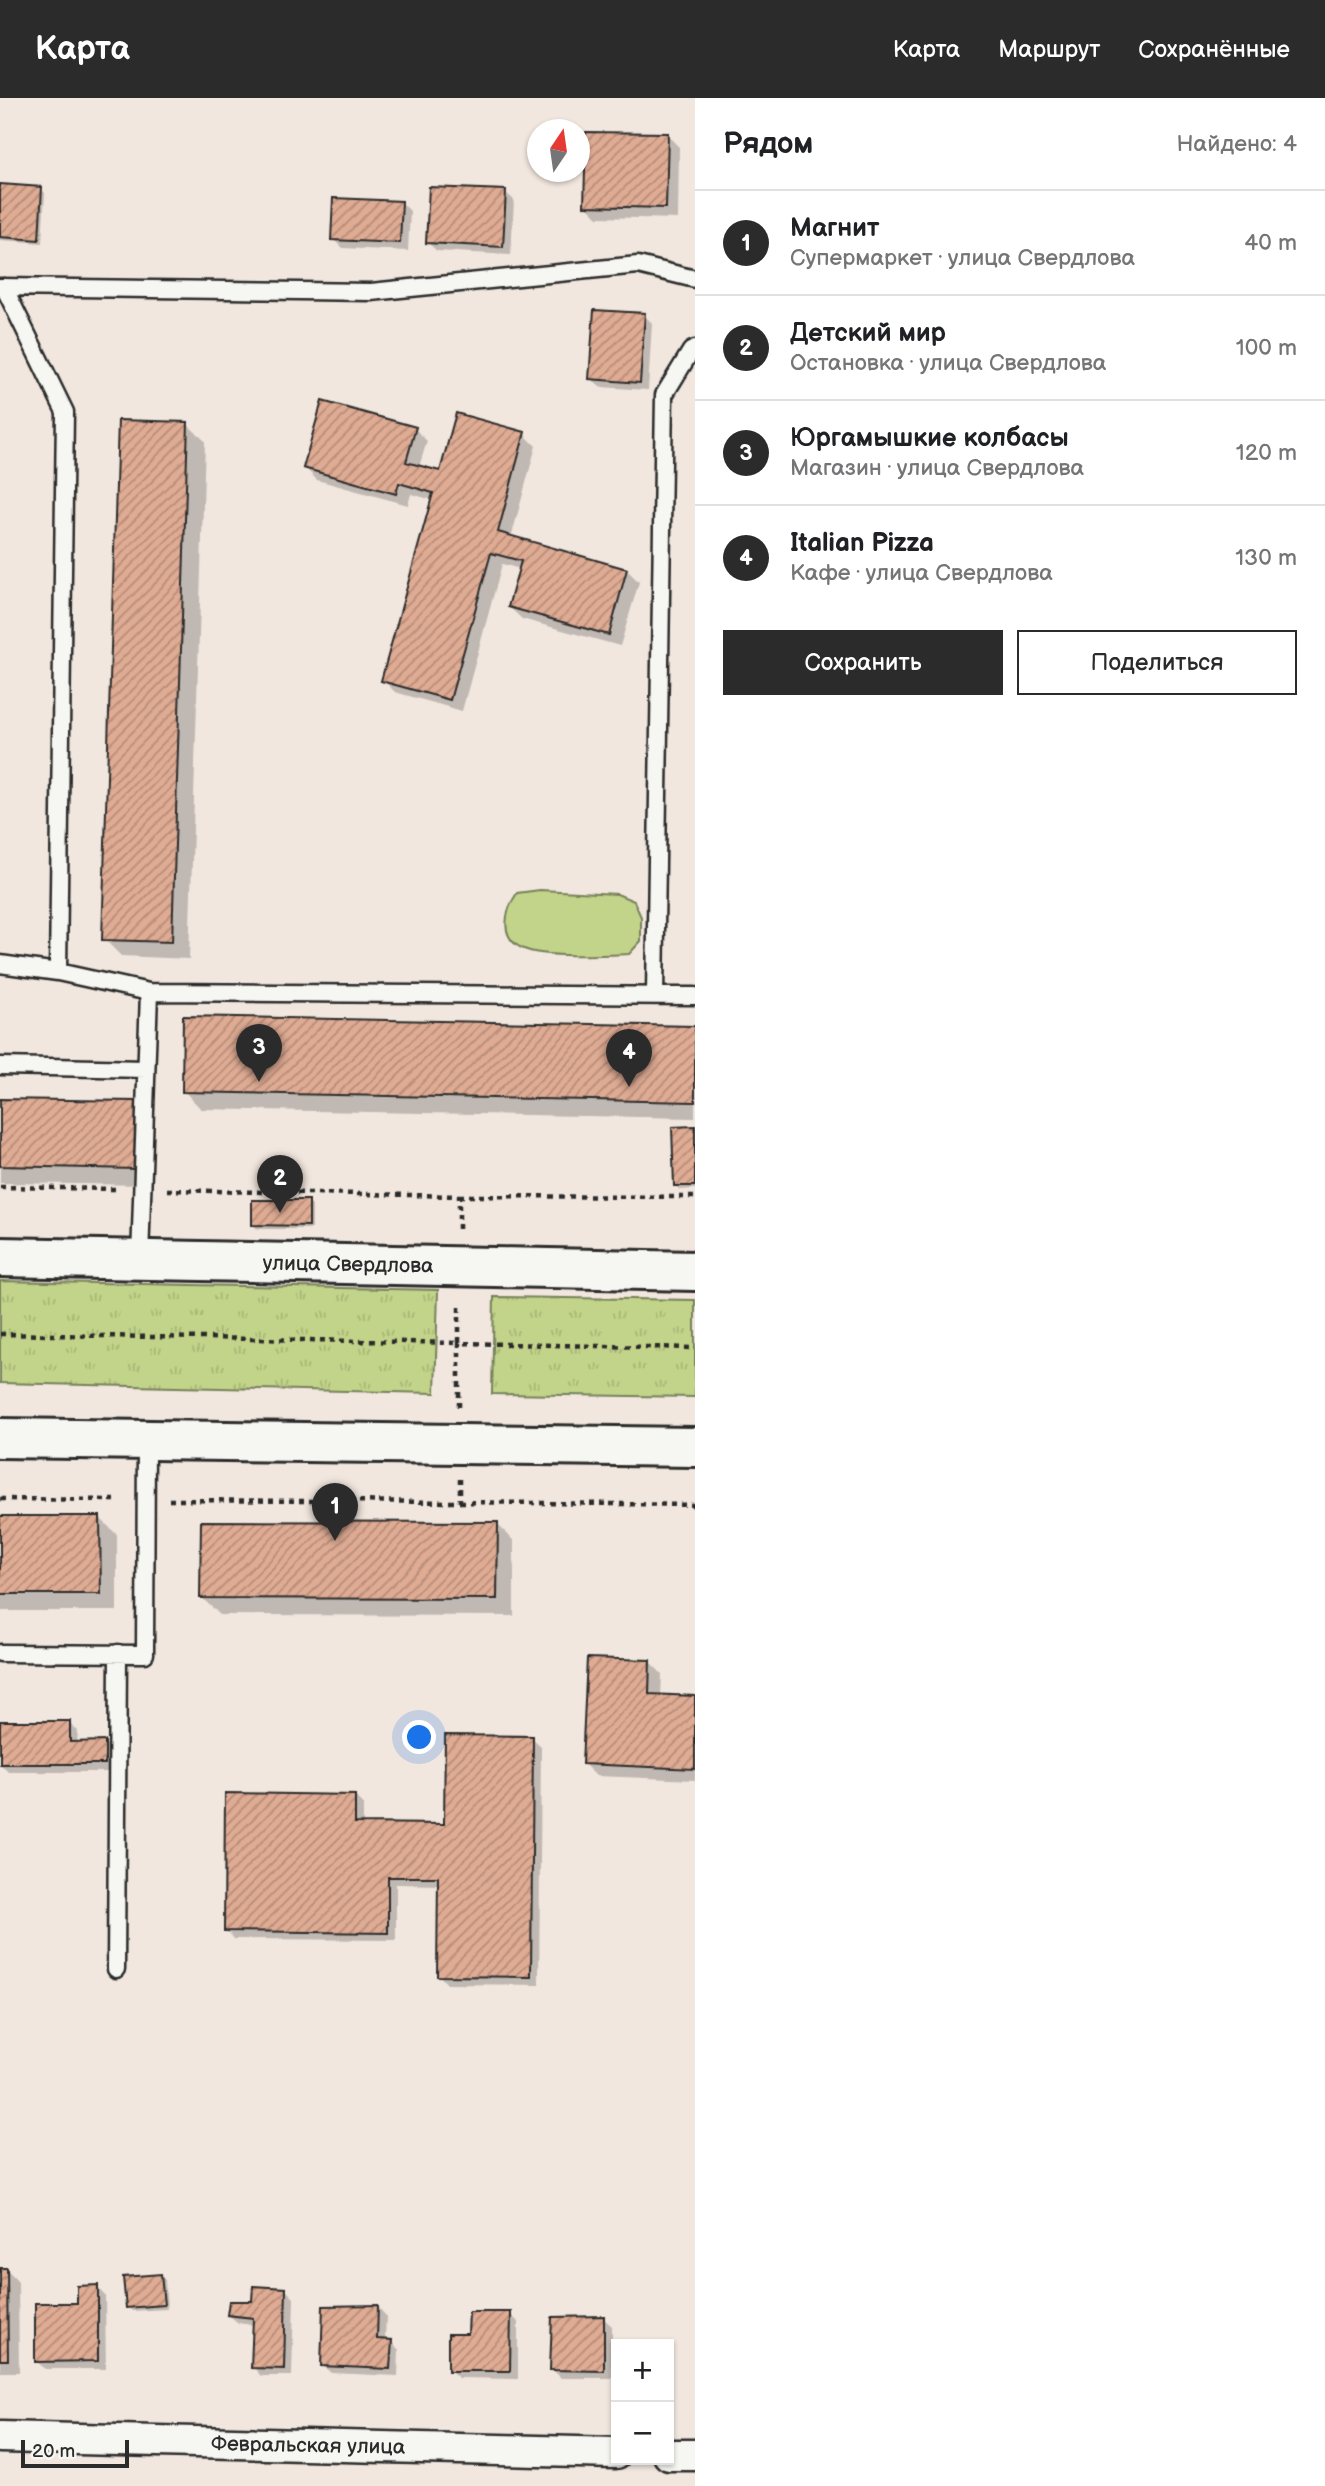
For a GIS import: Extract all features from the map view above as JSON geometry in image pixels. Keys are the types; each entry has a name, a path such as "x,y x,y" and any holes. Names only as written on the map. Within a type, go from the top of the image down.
{"main road":[{"name":"улица Свердлова","path":"0,1256 695,1271"},
{"path":"0,1438 695,1447"}],"street":[{"name":"Февральская улица","path":"0,2437 611,2453"},
{"path":"674,2455 695,2455"}],"lane":[{"path":"58,972 65,412 2,287 371,292 638,265 695,279"},
{"path":"655,995 664,395 695,349"},
{"path":"0,964 58,972 149,992 695,996"},
{"path":"140,1259 149,992"},
{"path":"0,1066 146,1069"},
{"path":"0,1653 145,1654 146,1440"},
{"path":"116,1969 118,1653"}],"path":[{"path":"459,1196 695,1197"},
{"path":"459,1343 695,1348"},
{"path":"460,1502 695,1505"}],"green space":[{"path":"540,890 617,894 634,901 641,917 641,941 629,954 560,955 524,949 510,938 507,931 509,908 517,893"},
{"path":"0,1281 438,1290 435,1393 0,1383"},
{"path":"494,1297 695,1300 695,1397 492,1394"}],"building":[{"path":"590,132 668,133 666,208 584,206 585,182 590,182"},
{"path":"0,184 42,187 39,240 0,237"},
{"path":"429,187 506,190 503,247 426,243"},
{"path":"333,198 402,201 400,243 331,240"},
{"path":"594,310 645,313 640,383 589,379"},
{"path":"322,401 416,427 406,462 440,471 456,413 525,432 498,532 627,569 609,635 508,607 521,561 491,553 450,700 381,681 433,493 399,483 396,494 303,468"},
{"path":"118,420 188,422 172,942 102,940"},
{"path":"183,1016 695,1026 695,1102 182,1092"},
{"path":"0,1099 137,1101 136,1169 0,1166"},
{"path":"695,1126 695,1186 674,1186 672,1127"},
{"path":"252,1200 309,1200 309,1226 252,1225"},
{"path":"0,1516 100,1516 101,1594 0,1594"},
{"path":"201,1521 498,1522 497,1599 200,1598"},
{"path":"587,1658 650,1660 649,1694 695,1696 695,1769 582,1764"},
{"path":"0,1721 70,1721 70,1742 105,1741 105,1764 0,1764"},
{"path":"445,1735 533,1736 531,1977 437,1976 438,1877 388,1877 388,1933 224,1931 225,1793 355,1795 355,1823 444,1824"},
{"path":"0,2268 7,2268 8,2360 0,2360"},
{"path":"161,2274 164,2305 126,2308 123,2277"},
{"path":"98,2285 98,2361 35,2362 35,2303 77,2303 77,2286"},
{"path":"253,2286 286,2288 284,2369 251,2368 253,2318 227,2315 229,2301 252,2301"},
{"path":"378,2305 377,2339 392,2340 390,2369 321,2366 323,2306"},
{"path":"469,2312 511,2312 510,2371 448,2371 448,2334 468,2334"},
{"path":"604,2316 604,2371 550,2370 552,2317"}],"place":[{"name":"Юргамышкие колбасы","path":"259,1082"},
{"name":"Italian Pizza","path":"629,1087"},
{"name":"Детский мир","path":"280,1213"},
{"name":"Магнит","path":"335,1541"}]}
